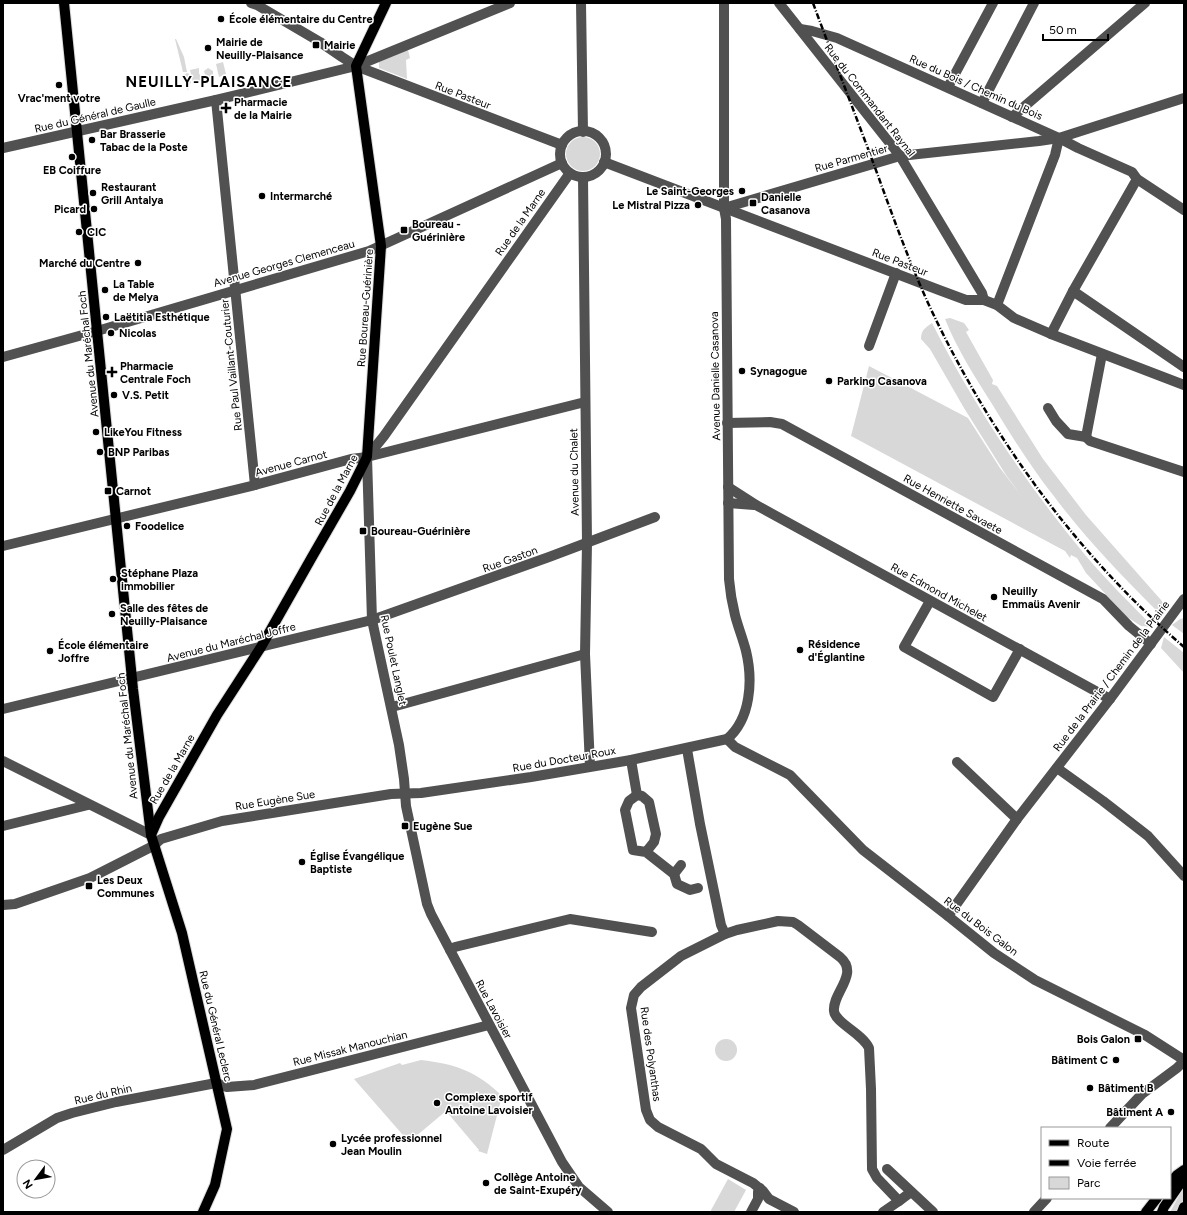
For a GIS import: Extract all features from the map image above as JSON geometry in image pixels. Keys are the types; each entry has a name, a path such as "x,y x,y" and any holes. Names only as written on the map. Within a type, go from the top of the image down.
{"main road":[{"name":"Avenue du Maréchal Foch","path":"64,3 133,678 153,846"},
{"path":"356,66 386,3"},
{"name":"Rue Boureau-Guérinière","path":"356,66 381,246 367,457"},
{"name":"Rue de la Marne","path":"151,835 159,817 217,715 261,647 350,491 367,457"},
{"name":"Rue du Général Leclerc","path":"153,846 182,933 227,1129 215,1185 203,1212"},
{"path":"1171,1182 1184,1170"},
{"path":"1171,1197 1184,1178"},
{"path":"1146,1212 1157,1199"},
{"path":"1162,1212 1170,1199"},
{"path":"1182,1212 1184,1207"}],"street":[{"path":"252,3 320,42 356,66"},
{"name":"Rue du Général de Gaulle","path":"3,148 216,100 356,66 510,3"},
{"path":"581,3 583,132"},
{"name":"Avenue Danielle Casanova","path":"724,3 724,208 726,219 727,423 730,588 735,615 746,650 749,672 745,712 735,733 727,739"},
{"name":"Rue du Commandant Raynal","path":"778,3 900,156 982,292 984,300"},
{"path":"948,87 993,3"},
{"path":"982,103 1034,3"},
{"path":"1012,117 1145,3"},
{"name":"Rue du Bois / Chemin du Bois","path":"800,29 837,38 948,87 1132,172 1137,179 1184,210"},
{"name":"Rue Pasteur","path":"356,66 562,145"},
{"name":"Rue Parmentier","path":"724,208 900,156 1059,138 1184,98"},
{"name":"Rue Paul Vaillant-Couturier","path":"216,100 255,485"},
{"path":"583,132 596,136 601,141 606,155 604,162 596,173 583,177 570,173 562,163 560,154 562,145 570,135 583,132"},
{"path":"997,305 1055,156 1059,138"},
{"name":"Rue Pasteur","path":"604,162 966,300 984,300 997,305 1014,318 1051,334 1184,385"},
{"name":"Avenue Georges Clemenceau","path":"3,357 353,256 381,246 562,163"},
{"name":"Rue de la Marne","path":"367,457 384,436 570,173"},
{"name":"Avenue du Chalet","path":"583,177 587,543 585,654 590,766"},
{"path":"1051,334 1073,291 1137,179"},
{"path":"869,346 896,273"},
{"path":"1073,291 1184,367"},
{"path":"1086,437 1102,354"},
{"name":"Avenue Carnot","path":"3,546 255,485 351,459 367,457 585,402"},
{"path":"1048,408 1056,421 1068,434 1086,437 1090,441 1184,472"},
{"name":"Rue Henriette Savaete","path":"727,423 770,422 782,424 1103,599 1129,626 1151,644"},
{"name":"Rue Poulet Langlet","path":"367,457 372,620 392,707 404,779 404,794"},
{"name":"Rue Edmond Michelet","path":"728,487 756,505 1110,699"},
{"name":"Rue Edmond Michelet","path":"728,503 756,505"},
{"name":"Rue Gaston","path":"372,620 655,517"},
{"name":"Rue de la Prairie / Chemin de la Prairie","path":"948,916 1017,820 1110,699 1184,599"},
{"path":"930,600 904,647 993,697 1020,649"},
{"name":"Avenue du Maréchal Joffre","path":"3,709 372,620"},
{"path":"392,707 585,654"},
{"name":"Rue du Docteur Roux","path":"404,794 455,789 631,760 687,749 727,739"},
{"name":"Rue du Bois Galon","path":"727,739 735,747 790,775 863,850 994,953 1035,980 1145,1035 1184,1060"},
{"path":"687,749 700,824 719,916 725,934"},
{"path":"631,760 637,795"},
{"path":"3,761 88,805 151,835"},
{"path":"957,762 1017,820"},
{"path":"1057,768 1148,836 1184,876"},
{"name":"Rue Eugène Sue","path":"3,905 15,904 90,878 153,846 161,839 222,820 390,794 404,794"},
{"name":"Rue Lavoisier","path":"404,794 429,910 565,1167 583,1191 608,1212"},
{"path":"646,852 654,842 656,834 649,802 642,796 637,795 632,798 626,806 625,814 633,850 646,852 674,874 677,884 690,890 698,888"},
{"path":"3,826 88,805"},
{"path":"674,874 681,865"},
{"path":"450,950 455,947 570,919 652,932"},
{"name":"Rue des Polyanthas","path":"794,1212 769,1199 759,1190 716,1164 701,1149 664,1131 650,1120 646,1110 631,1008 633,999 641,987 686,953 725,934 778,921 788,921 798,925 840,957 845,963 847,975 834,1005 834,1011 836,1018 862,1038 869,1048 872,1169 877,1178 900,1201"},
{"name":"Rue Missak Manouchian","path":"216,1083 227,1087 254,1085 489,1025"},
{"path":"1111,1127 1142,1094 1177,1068 1184,1060"},
{"name":"Rue du Rhin","path":"3,1150 57,1118 72,1113 116,1102 216,1083"},
{"path":"887,1169 934,1212"},
{"path":"744,1212 753,1195 759,1190"},
{"path":"750,1212 758,1198 759,1190"},
{"path":"883,1212 911,1192"},
{"path":"1034,1212 1046,1199"}],"green space":[{"path":"175,39 184,57 187,72 183,72"},
{"path":"408,50 410,58 406,60 407,79 379,68 379,62"},
{"path":"223,62 226,74 219,77 216,64"},
{"path":"199,68 199,73 202,80 193,83 190,70"},
{"path":"208,68 213,71 213,79 211,81 205,76 204,71"},
{"path":"187,73 189,74 191,83 189,84 188,91 184,75"},
{"path":"580,137 586,137 595,142 599,148 599,160 595,166 586,171 580,171 571,166 566,157 566,151 571,142"},
{"path":"950,318 964,323 969,330 966,332 993,380 992,384 997,386 1043,459 1086,515 1161,600 1165,606 1161,615 1091,542 1036,473 1006,427 961,352 945,319"},
{"path":"932,323 983,414 1022,473 1064,529 1094,565 1153,627 1141,626 1127,617 1086,573 1077,558 1071,555 1070,558 1065,551 851,436 869,366 968,418 1000,468 1020,494 1006,475 964,408 930,349 921,339 925,328"},
{"path":"1184,618 1184,634 1172,625"},
{"path":"1164,637 1184,653 1184,673 1161,648"},
{"path":"722,1039 730,1039 737,1046 737,1054 730,1061 722,1061 715,1054 715,1046"},
{"name":"Complexe sportif Antoine Lavoisier","path":"421,1060 465,1070 484,1080 502,1096 487,1154 478,1151 479,1150 446,1111 409,1142 354,1079 400,1063 402,1065"},
{"path":"728,1179 746,1190 734,1212 710,1212"},
{"path":"1184,1187 1184,1199 1177,1212 1170,1212"}],"railway":[{"path":"813,3 914,271 952,352 978,399 1007,445 1038,489 1071,531 1144,611 1184,647"}],"place":[{"name":"École élémentaire du Centre","path":"221,19"},
{"name":"Mairie","path":"316,45"},
{"name":"Mairie de Neuilly-Plaisance","path":"208,48"},
{"name":"Vrac'ment votre","path":"59,85"},
{"name":"Pharmacie de la Mairie","path":"226,108"},
{"name":"Bar Brasserie Tabac de la Poste","path":"92,140"},
{"name":"EB Coiffure","path":"72,157"},
{"name":"Le Saint-Georges","path":"742,191"},
{"name":"Restaurant Grill Antalya","path":"93,193"},
{"name":"Intermarché","path":"262,196"},
{"name":"Danielle Casanova","path":"753,203"},
{"name":"Le Mistral Pizza","path":"698,205"},
{"name":"Picard","path":"94,209"},
{"name":"Boureau - Guérinière","path":"404,230"},
{"name":"CIC","path":"79,232"},
{"name":"Marché du Centre","path":"138,263"},
{"name":"La Table de Melya","path":"105,290"},
{"name":"Laëtitia Esthétique","path":"106,317"},
{"name":"Nicolas","path":"111,333"},
{"name":"Synagogue","path":"742,371"},
{"name":"Pharmacie Centrale Foch","path":"112,372"},
{"name":"Parking Casanova","path":"829,381"},
{"name":"V.S. Petit","path":"114,395"},
{"name":"LikeYou Fitness","path":"96,432"},
{"name":"BNP Paribas","path":"100,452"},
{"name":"Carnot","path":"108,491"},
{"name":"Foodelice","path":"127,526"},
{"name":"Boureau-Guérinière","path":"363,531"},
{"name":"Stéphane Plaza immobilier","path":"113,579"},
{"name":"Neuilly Emmaüs Avenir","path":"994,597"},
{"name":"Salle des fêtes de Neuilly-Plaisance","path":"112,614"},
{"name":"Résidence d'Églantine","path":"800,650"},
{"name":"École élémentaire Joffre","path":"50,651"},
{"name":"Eugène Sue","path":"405,826"},
{"name":"Église Évangélique Baptiste","path":"302,862"},
{"name":"Les Deux Communes","path":"89,886"},
{"name":"Bois Galon","path":"1138,1039"},
{"name":"Bâtiment C","path":"1116,1060"},
{"name":"Bâtiment B","path":"1090,1088"},
{"name":"Complexe sportif Antoine Lavoisier","path":"437,1103"},
{"name":"Bâtiment A","path":"1171,1112"},
{"name":"Lycée professionnel Jean Moulin","path":"333,1144"},
{"name":"Collège Antoine de Saint-Exupéry","path":"486,1183"}],"district":[{"name":"NEUILLY-PLAISANCE","path":"209,82"}]}
